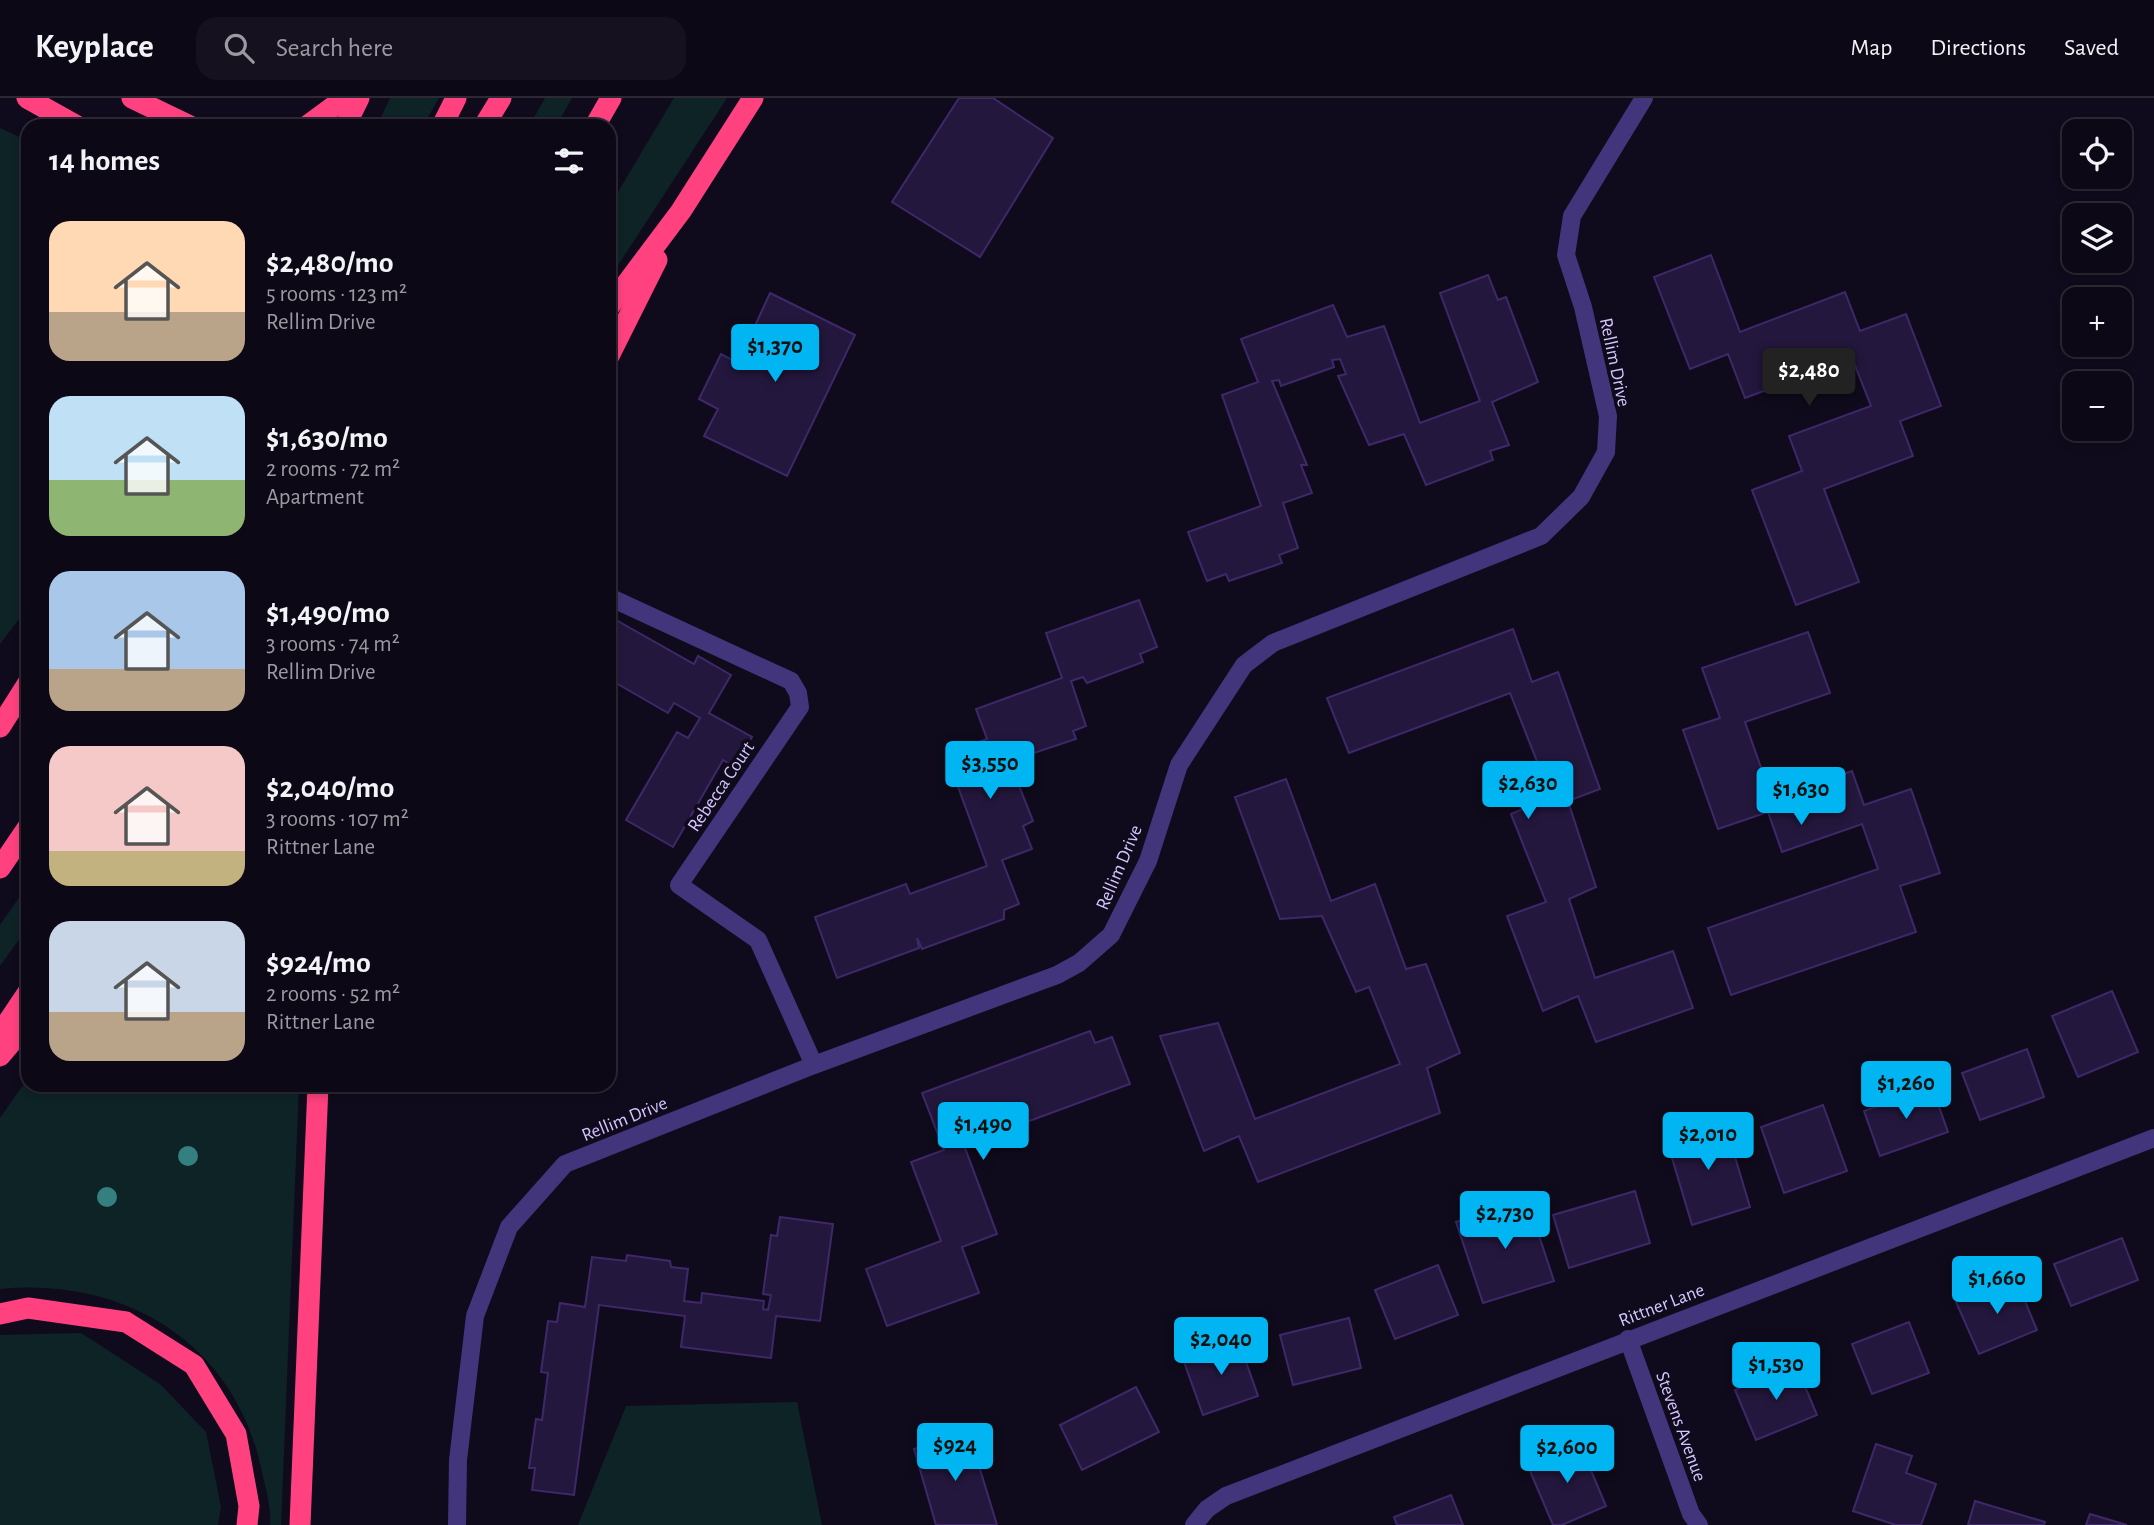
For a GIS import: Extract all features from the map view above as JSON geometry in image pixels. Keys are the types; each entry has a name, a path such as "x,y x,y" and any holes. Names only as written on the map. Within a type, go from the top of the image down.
{"highway":[{"path":"27,98 64,119"},
{"path":"132,98 176,119"},
{"path":"316,119 345,98"},
{"path":"348,119 359,98"},
{"path":"446,119 456,98"},
{"path":"488,119 501,98"},
{"path":"599,119 611,98"},
{"path":"616,298 681,211 753,98"},
{"path":"616,342 681,211"},
{"path":"0,727 21,694"},
{"path":"0,868 21,837"},
{"path":"0,1034 21,1002"},
{"path":"0,1056 21,1031"},
{"path":"300,1525 318,1092"},
{"path":"0,1314 28,1308 126,1322 194,1365 236,1434 249,1506 247,1525"}],"street":[{"name":"Rellim Drive","path":"457,1525 458,1460 475,1316 509,1227 565,1164 814,1066 1057,975 1079,962 1111,935 1148,861 1179,765 1244,665 1273,643 1541,536 1581,497 1606,452 1608,416 1583,307 1566,255 1572,216 1644,98"},
{"name":"Rebecca Court","path":"616,600 791,681 799,693 800,707 679,885 758,940 814,1066"},
{"name":"Rittner Lane","path":"1194,1525 1207,1508 1226,1496 2154,1138"},
{"name":"Stevens Avenue","path":"1628,1339 1691,1514 1699,1525"}],"green space":[{"path":"390,98 439,98 427,119 380,119"},
{"path":"545,98 572,98 560,119 533,119"},
{"path":"674,98 727,98 616,268 616,195"},
{"path":"0,128 21,138 21,616 0,644"},
{"path":"21,895 21,937 0,966 0,925"},
{"path":"21,1088 21,1092 299,1092 281,1525 270,1525 269,1503 261,1467 247,1423 226,1385 199,1353 166,1327 130,1307 89,1294 46,1288 0,1289 0,1118"},
{"path":"81,1333 160,1384 206,1432 221,1507 218,1525 0,1525 0,1335"},
{"path":"797,1402 822,1525 578,1525 626,1406"}],"building":[{"path":"959,98 993,98 1053,138 980,257 892,202"},
{"path":"1711,255 1740,332 1845,292 1860,331 1906,314 1941,406 1900,421 1913,456 1824,489 1859,582 1796,605 1752,490 1802,471 1789,436 1871,406 1852,358 1745,398 1728,354 1690,369 1654,277"},
{"path":"1488,275 1498,300 1506,297 1538,382 1492,402 1509,445 1490,451 1493,460 1426,485 1404,434 1369,445 1338,376 1346,374 1340,359 1332,360 1334,367 1281,386 1279,380 1272,381 1307,465 1301,465 1312,493 1283,503 1298,548 1279,555 1282,563 1229,581 1226,574 1207,581 1188,532 1261,506 1222,395 1258,382 1241,339 1333,305 1347,337 1384,326 1420,423 1480,401 1440,293"},
{"path":"770,293 855,335 787,476 704,436 718,409 699,399 721,354 738,363"},
{"path":"1139,600 1157,647 1140,654 1143,662 1087,683 1083,677 1071,681 1086,726 1073,731 1076,739 1010,761 1008,754 1000,757 1001,760 1008,758 1033,821 1023,826 1032,849 1002,860 1019,904 1004,910 1004,919 922,949 917,938 919,948 837,978 815,917 906,884 910,894 987,866 946,754 987,739 976,709 1062,678 1046,633"},
{"path":"616,620 694,664 698,656 731,675 709,713 752,737 735,767 723,760 673,847 626,820 677,732 688,738 700,718 674,703 668,713 616,683"},
{"path":"1513,629 1532,682 1558,672 1600,789 1568,801 1596,887 1569,899 1595,978 1673,951 1693,1008 1596,1042 1578,996 1543,1011 1507,916 1546,902 1511,814 1551,797 1510,693 1349,753 1327,698"},
{"path":"1808,632 1830,693 1745,722 1772,799 1852,771 1864,805 1911,789 1940,873 1900,886 1916,932 1731,995 1708,928 1878,869 1862,824 1782,852 1768,812 1718,829 1683,730 1720,718 1702,668"},
{"path":"1286,779 1331,901 1375,884 1406,969 1426,964 1460,1053 1427,1068 1440,1113 1258,1182 1239,1136 1204,1151 1160,1036 1218,1023 1255,1119 1400,1064 1369,987 1356,992 1322,916 1280,919 1235,797"},
{"path":"2112,991 2138,1052 2078,1077 2052,1016"},
{"path":"1090,1031 1095,1043 1112,1037 1130,1084 964,1145 997,1234 962,1247 979,1293 887,1326 866,1269 941,1241 911,1162 944,1150 922,1093"},
{"path":"2027,1049 2044,1097 1980,1120 1962,1073"},
{"path":"1932,1087 1948,1132 1880,1156 1864,1111"},
{"path":"1823,1105 1847,1171 1784,1193 1761,1127"},
{"path":"1724,1120 1750,1207 1692,1225 1666,1138"},
{"path":"1635,1191 1650,1243 1569,1268 1553,1215"},
{"path":"1527,1199 1554,1281 1483,1303 1456,1222"},
{"path":"780,1217 833,1224 820,1321 776,1316 771,1358 681,1347 685,1316 599,1305 574,1495 532,1490 535,1468 529,1468 536,1419 542,1420 548,1373 541,1372 548,1321 557,1322 560,1303 585,1307 592,1257 626,1261 627,1255 670,1261 671,1267 688,1269 684,1301 701,1303 702,1293 764,1301 763,1309 768,1310 771,1295 763,1294 771,1235 777,1236"},
{"path":"2122,1238 2138,1280 2071,1306 2054,1264"},
{"path":"1438,1265 1458,1315 1395,1339 1375,1290"},
{"path":"2015,1277 2037,1330 1979,1354 1956,1302"},
{"path":"1349,1318 1361,1368 1293,1385 1280,1335"},
{"path":"1909,1322 1929,1373 1872,1394 1852,1344"},
{"path":"1238,1339 1258,1396 1203,1415 1183,1359"},
{"path":"1796,1365 1817,1415 1756,1440 1735,1390"},
{"path":"1136,1387 1159,1432 1082,1470 1060,1425"},
{"path":"969,1433 997,1525 936,1525 914,1449"},
{"path":"1579,1442 1606,1506 1562,1525 1553,1525 1527,1464"},
{"path":"1876,1444 1912,1456 1906,1473 1936,1484 1921,1525 1896,1525 1853,1511"},
{"path":"1451,1495 1463,1525 1397,1525 1394,1517"},
{"path":"1975,1501 2045,1522 2044,1525 1968,1525"},
{"path":"2090,1514 2127,1525 2086,1525"}]}
